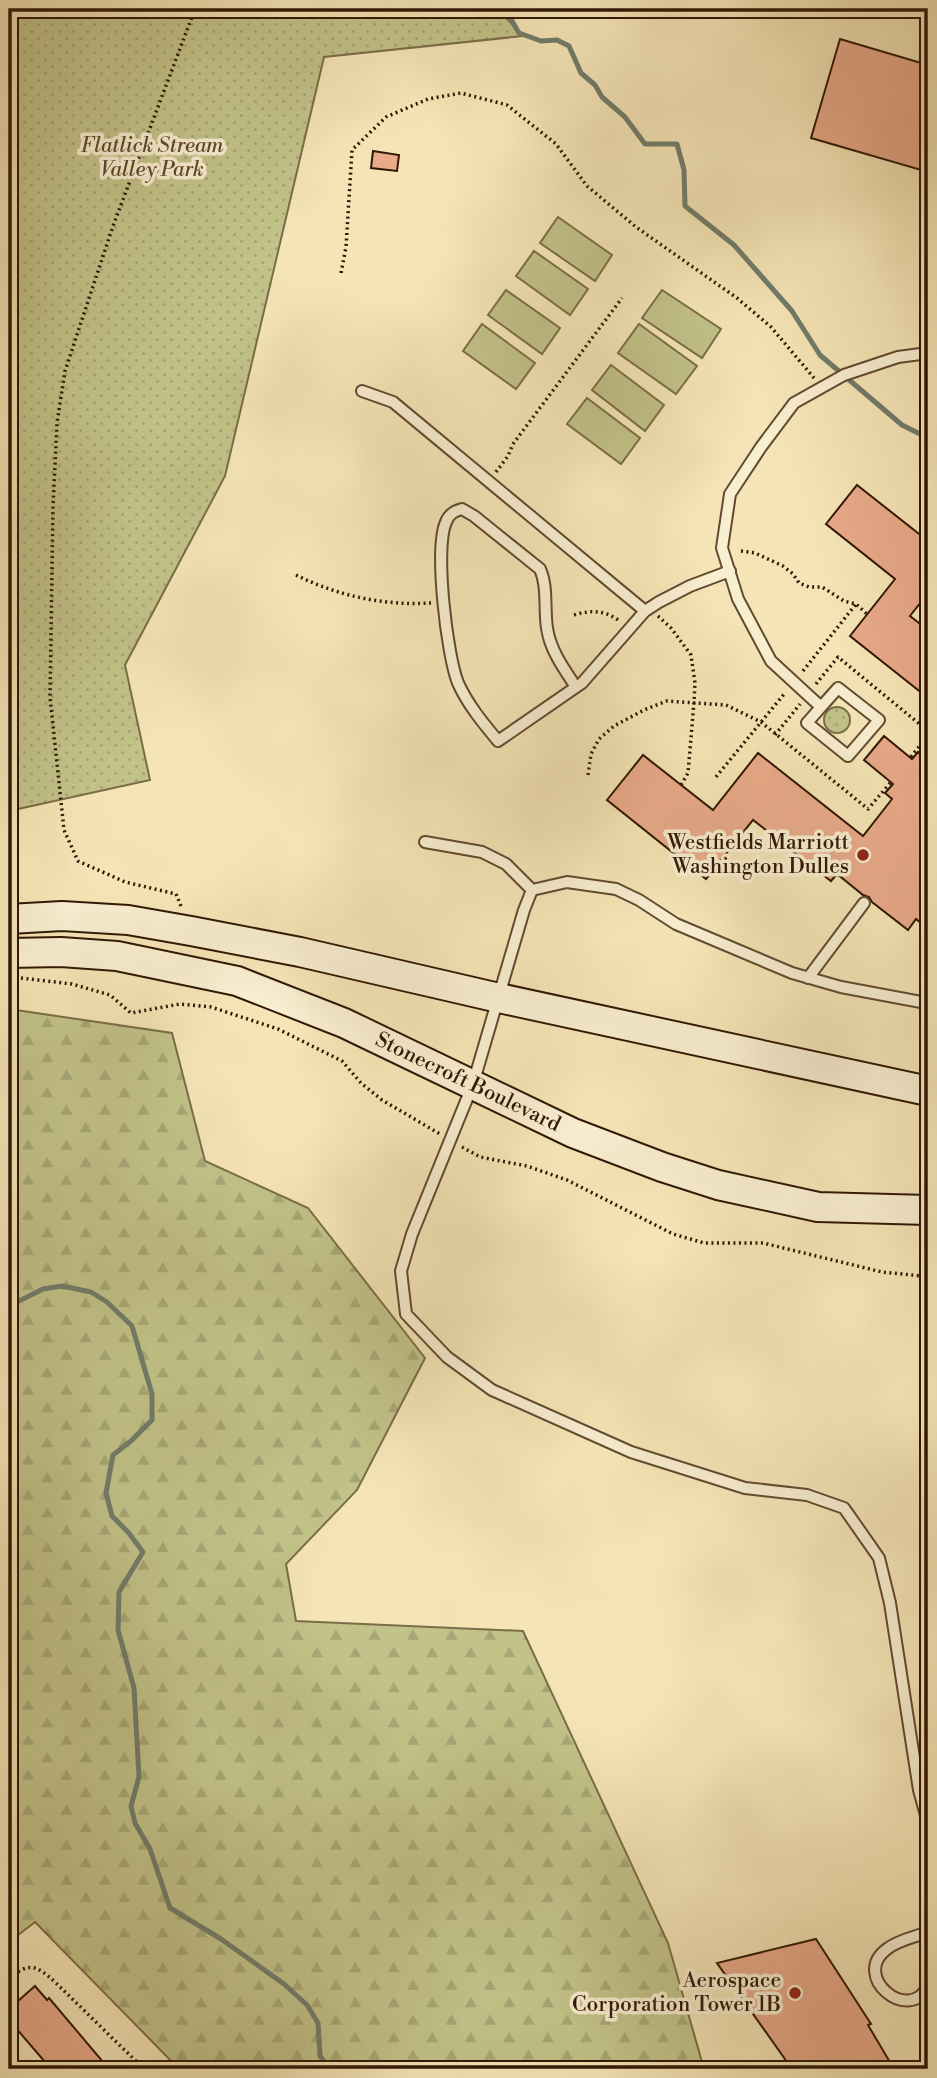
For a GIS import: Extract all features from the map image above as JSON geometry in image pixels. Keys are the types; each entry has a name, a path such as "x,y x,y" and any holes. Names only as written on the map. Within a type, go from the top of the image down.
{"main road":[{"path":"9,919 62,916 128,920 191,931 300,952 928,1091"},
{"name":"Stonecroft Boulevard","path":"9,953 61,952 117,956 237,981 344,1023 585,1138 662,1167 718,1185 818,1208 928,1210"}],"lane":[{"path":"821,707 771,661 738,599 722,548 730,494 794,403 844,375 898,357 928,353"},
{"path":"362,391 393,402 647,610"},
{"path":"576,687 550,643 544,577 540,569 474,516 462,509 453,511 443,529 447,630 457,681 467,701 498,741 576,687 647,610 690,586 730,571"},
{"path":"838,688 878,720 848,756 807,723 821,707 838,688"},
{"path":"425,842 482,852 506,864 532,890"},
{"path":"532,890 567,882 616,889 676,924 792,973 841,987 921,1002"},
{"path":"532,890 473,1084 412,1234 401,1271 407,1314 447,1357 492,1390 631,1452 745,1488 807,1495 844,1508 879,1558 890,1603 919,1790 928,1823"},
{"path":"808,978 864,903"},
{"path":"928,1932 886,1949 877,1958 875,1968 883,1990 892,1997 911,2000 919,1997 928,1986"}],"path":[{"path":"191,931 176,894 125,882 78,861 64,830 50,697 53,495 57,423 65,371 113,226 195,9"},
{"path":"341,273 346,247 352,150 386,117 428,99 461,93 507,105 556,144 587,186 636,228 737,298 771,327 822,387"},
{"path":"489,481 508,456 513,444 622,298"},
{"path":"741,551 755,553 783,566 799,583 822,587 844,601 856,604 867,614"},
{"path":"296,575 382,603 404,605 444,601"},
{"path":"647,610 671,628 691,655 695,683 694,702 688,773 681,785"},
{"path":"574,615 587,611 608,613 629,628"},
{"path":"588,775 591,754 599,739 614,726 644,709 667,701 726,705 761,722 868,809 891,782"},
{"path":"911,757 928,735"},
{"path":"9,1978 29,1966 41,1970 144,2069"}],"green space":[{"name":"Flatlick Stream Valley Park","path":"9,9 498,9 523,36 324,57 225,476 125,665 150,780 9,811"},
{"path":"558,217 612,255 595,281 540,243"},
{"path":"534,251 588,289 570,315 516,276"},
{"path":"506,290 560,328 542,354 488,315"},
{"path":"662,290 721,329 702,358 642,318"},
{"path":"482,324 535,363 516,389 463,351"},
{"path":"639,324 697,366 676,394 618,353"},
{"path":"611,365 664,405 645,431 592,390"},
{"path":"587,398 640,438 621,464 567,424"},
{"path":"837,707 846,711 850,720 846,729 837,733 828,729 824,720 828,711"},
{"path":"9,1009 172,1033 205,1161 308,1208 425,1358 357,1490 286,1564 296,1621 523,1631 668,1943 704,2069 179,2069 35,1922 9,1942"}],"building":[{"path":"840,39 928,65 928,172 811,138"},
{"path":"373,151 399,155 397,171 371,168"},
{"path":"857,485 928,541 928,593 910,616 928,630 928,698 850,636 895,579 826,524"},
{"name":"Westfields Marriott Washington Dulles","path":"884,736 912,759 918,752 928,760 928,929 916,919 908,930 837,874 831,881 753,820 706,879 607,800 643,755 713,810 758,753 863,836 892,799 885,793 893,784 864,760"},
{"name":"Aerospace Corporation Tower 1B","path":"816,1939 871,2024 868,2025 894,2069 792,2069 717,1963"},
{"path":"35,1986 47,2000 49,1998 109,2069 51,2069 9,2020 9,2009"}],"waterway":[{"path":"505,9 519,33 541,41 557,40 569,46 581,73 595,85 602,97 625,117 645,144 677,144 684,170 685,206 734,245 792,311 820,355 902,425 928,438"},
{"path":"9,1306 43,1289 62,1286 91,1292 107,1302 132,1326 152,1394 152,1420 113,1455 106,1493 112,1516 143,1552 119,1592 118,1630 134,1688 139,1777 131,1806 135,1823 150,1849 170,1908 221,1939 284,1984 307,2005 318,2023 320,2056 330,2069"}],"place":[{"name":"Westfields Marriott Washington Dulles","path":"863,855"},
{"name":"Aerospace Corporation Tower 1B","path":"795,1993"}]}
